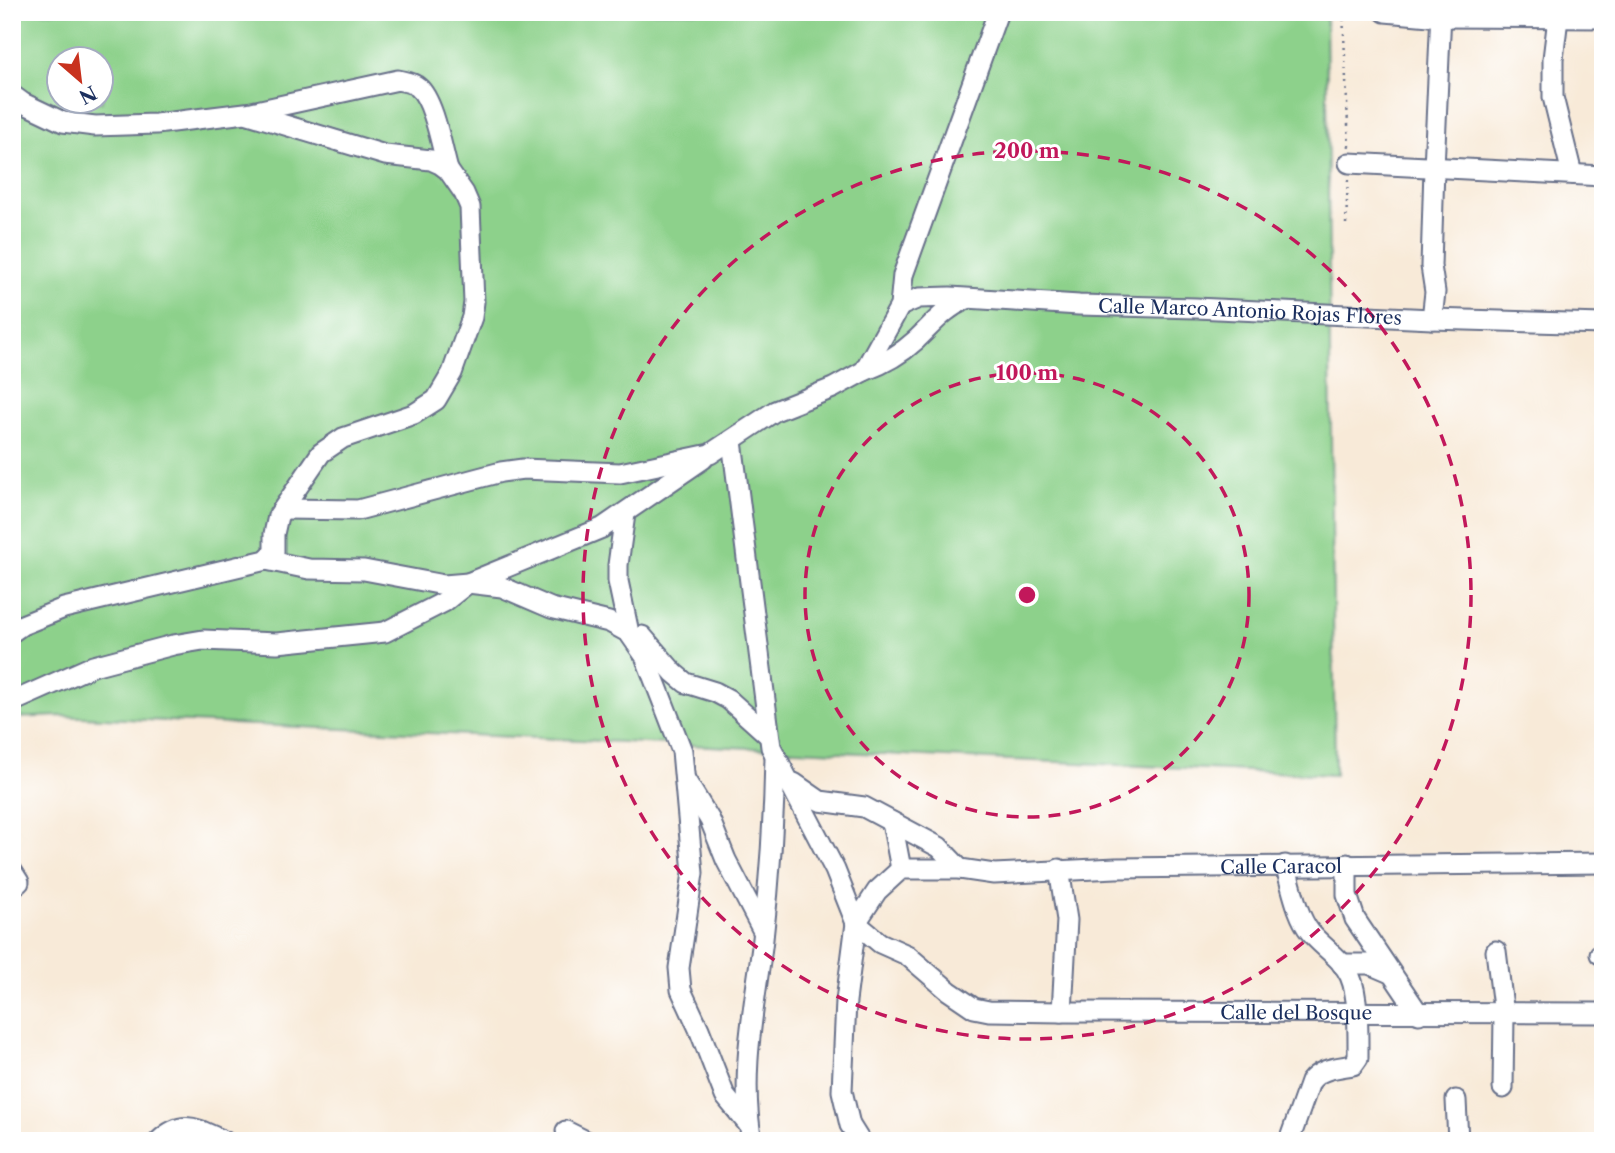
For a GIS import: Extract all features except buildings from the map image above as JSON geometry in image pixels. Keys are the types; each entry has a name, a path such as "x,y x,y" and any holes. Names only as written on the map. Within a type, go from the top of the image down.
{"street":[{"path":"864,371 900,306 903,275 998,12"},
{"path":"1385,12 1603,18"},
{"path":"1432,319 1435,292 1431,266 1441,14"},
{"path":"1558,18 1553,59 1553,97 1572,174"},
{"path":"18,99 63,122 95,126 156,124 245,113 398,80 412,83 421,89 428,100 447,170 464,193 470,207 474,302 468,334 452,373 436,400 414,414 343,438 321,453 275,524 274,552 266,560"},
{"path":"245,113 385,155 431,160 447,170"},
{"path":"1349,163 1603,176"},
{"name":"Calle Marco Antonio Rojas Flores","path":"900,306 919,298 968,298 1079,305 1603,324"},
{"path":"12,702 93,666 173,645 203,640 277,643 385,632 444,602 468,583 602,528 783,407 833,388 893,358 915,341 946,310 968,298"},
{"path":"732,441 762,668 768,735 775,756 835,870 856,923"},
{"path":"285,509 358,510 447,485 523,468 620,473 710,454"},
{"path":"625,514 618,581 627,624 645,656 682,751 693,873 679,968 681,990 725,1096 750,1132"},
{"path":"12,632 22,625 64,608 266,560 309,569 364,570 444,585 468,583 502,587 551,608 627,624 686,683 728,699 768,735"},
{"path":"750,1132 745,1083 764,932 775,756"},
{"path":"684,778 710,820 726,860 764,932"},
{"path":"789,780 820,801 864,807 939,848 960,869"},
{"path":"860,1141 850,1125 842,1091 846,1001 856,923 877,891 901,869 892,822"},
{"name":"Calle Caracol","path":"901,869 960,869 994,874 1059,869 1603,863"},
{"path":"1347,864 1350,907 1362,932 1419,1014"},
{"path":"1285,865 1302,918 1310,931 1351,977 1357,1014 1358,1058 1353,1065 1324,1070 1315,1075 1289,1141"},
{"path":"1059,869 1067,920 1062,1012"},
{"path":"12,871 18,876 19,882 12,888"},
{"name":"Calle del Bosque","path":"856,923 880,943 907,955 949,991 974,1007 989,1010 1504,1015 1603,1013"},
{"path":"1496,951 1504,1015 1503,1088"},
{"path":"1342,964 1369,964 1391,973"},
{"path":"1456,1100 1458,1141"},
{"path":"159,1141 169,1132 195,1127 224,1141"},
{"path":"566,1131 586,1141"}],"path":[{"path":"1343,12 1349,163 1346,224"}],"green space":[{"path":"12,12 1326,12 1335,775 61,716 12,718"}]}
